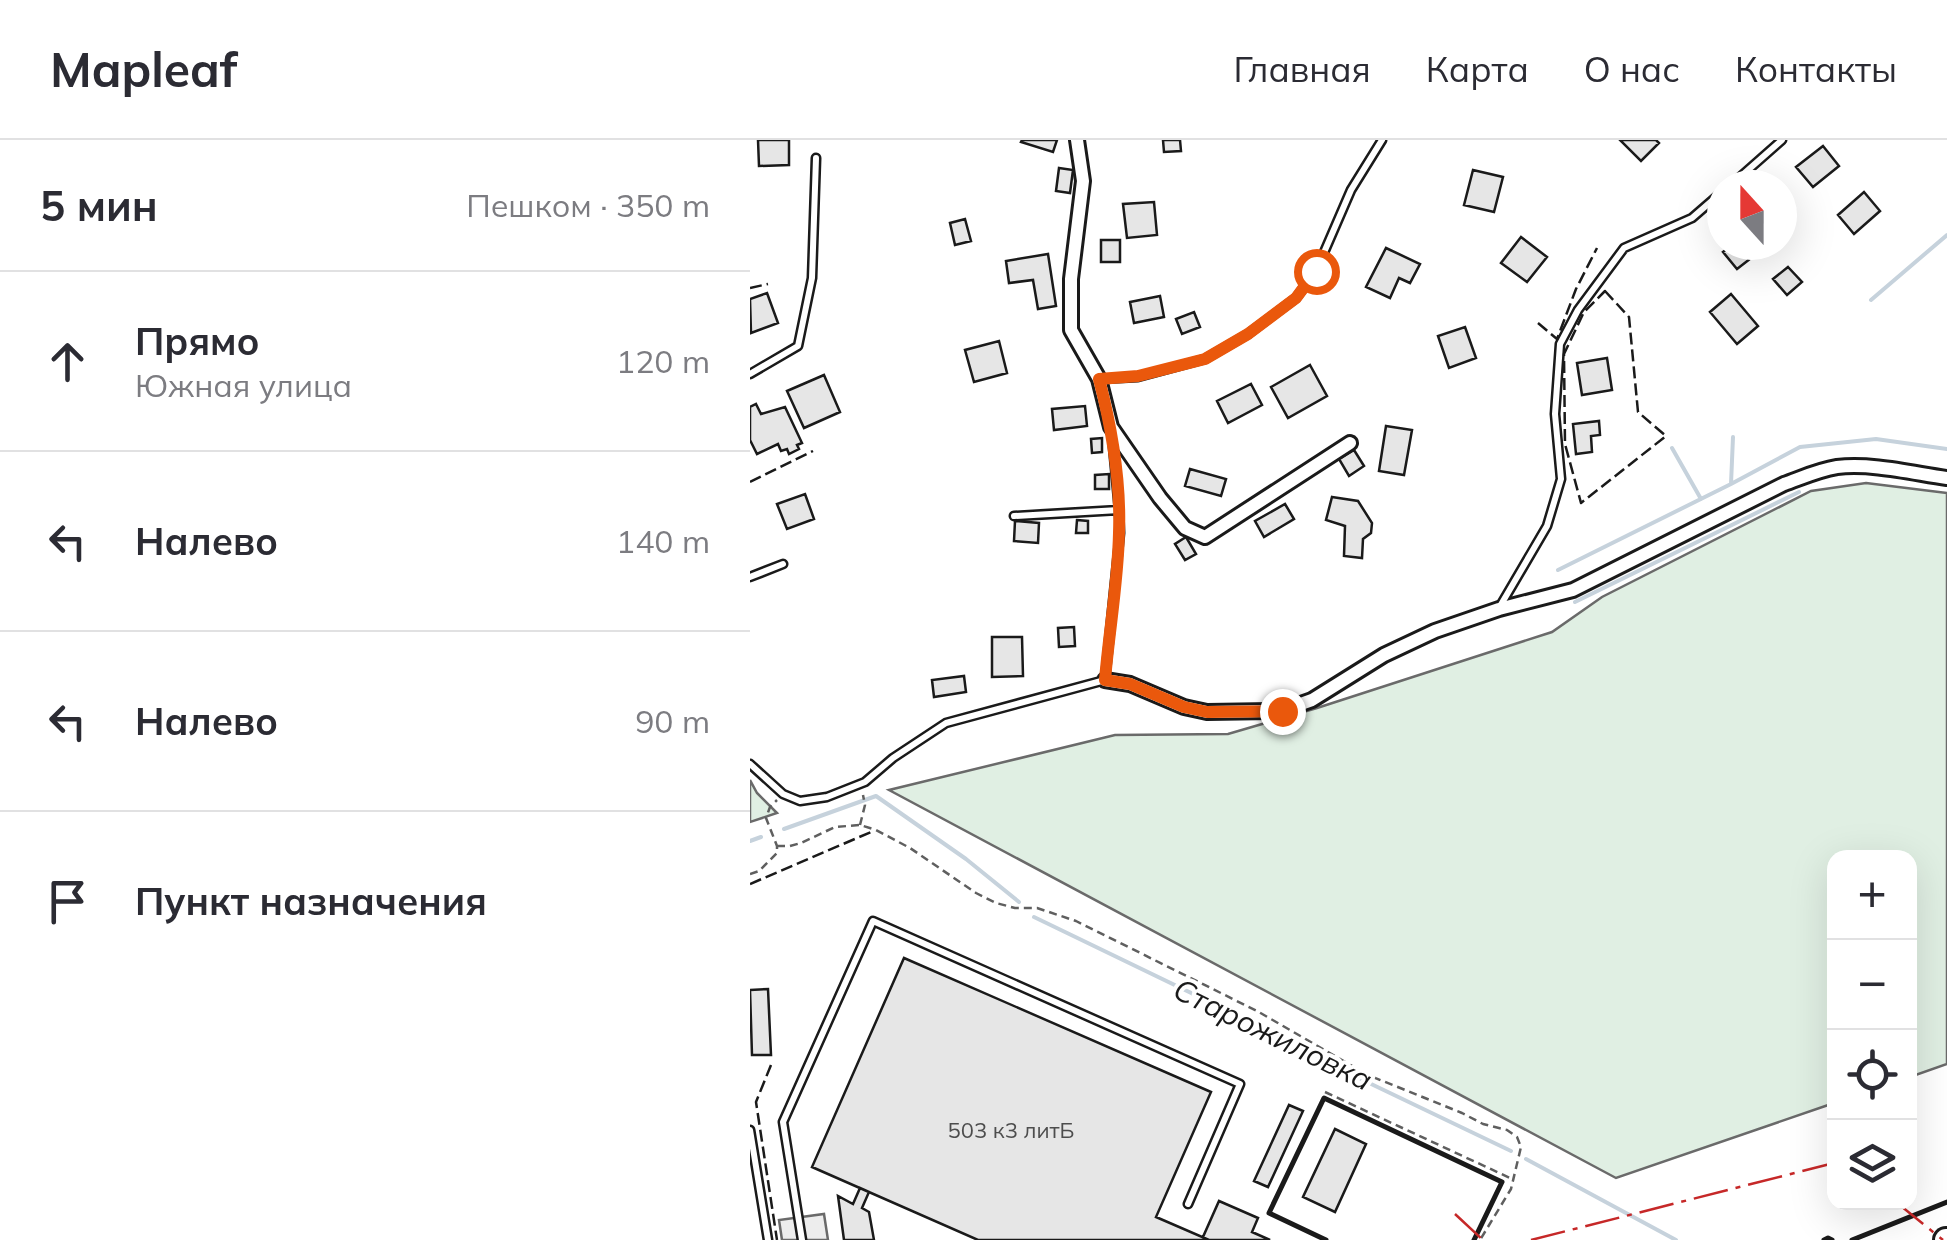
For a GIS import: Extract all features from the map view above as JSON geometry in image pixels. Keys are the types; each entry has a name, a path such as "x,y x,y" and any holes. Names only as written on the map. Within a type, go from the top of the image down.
{"street":[{"path":"1078,140 1084,181 1071,279 1071,330 1099,379 1112,427 1185,528 1206,537 1350,443"},
{"path":"1105,680 1130,684 1184,707 1207,712 1282,711 1312,700 1384,655 1435,632 1498,609 1574,590 1784,484 1817,472 1859,466 1947,478"}],"lane":[{"path":"1099,379 1138,376 1205,359 1248,334 1296,298 1316,271 1352,190 1382,140"},
{"path":"1747,170 1782,140"},
{"path":"750,374 798,346 812,278 816,158"},
{"path":"1498,609 1547,526 1561,479 1554,414 1560,344 1578,310 1624,248 1692,218 1707,205"},
{"path":"750,764 783,794 800,800 827,797 865,782 946,723 1105,680 1120,534 1112,427"},
{"path":"1014,516 1119,510"},
{"path":"750,577 783,564"},
{"path":"802,1240 783,1122 873,921 1240,1084 1188,1204"},
{"path":"750,1130 768,1240"}],"path":[{"path":"860,825 864,796"},
{"path":"750,874 776,853 766,818 770,807"},
{"path":"777,846 801,844 835,826 860,825 892,838 976,894 996,903 1038,908 1076,920 1257,1011 1368,1075 1482,1124 1507,1130 1521,1146 1511,1189 1480,1240"},
{"path":"1325,1092 1512,1179"}],"green space":[{"path":"1866,483 1947,493 1947,1064 1917,1075 1917,850 1827,850 1827,1105 1616,1178 889,790 1115,735 1228,734 1552,632 1602,597 1811,491"},
{"path":"750,780 757,793 777,813 750,822"}],"shaded area":[{"path":"824,1214 828,1240 782,1240 779,1220"}],"building":[{"path":"758,140 789,140 789,165 759,166"},
{"path":"1022,140 1057,140 1053,152"},
{"path":"1163,140 1180,140 1181,151 1164,152"},
{"path":"1620,140 1656,140 1659,143 1641,161"},
{"path":"1823,146 1839,166 1813,187 1796,167"},
{"path":"1059,168 1073,170 1070,193 1056,191"},
{"path":"1473,170 1503,177 1494,212 1464,205"},
{"path":"1864,192 1880,211 1854,234 1838,215"},
{"path":"1154,202 1157,235 1127,238 1123,204"},
{"path":"965,219 971,241 955,245 950,223"},
{"path":"1521,237 1547,257 1527,282 1501,263"},
{"path":"1101,240 1120,240 1120,262 1101,262"},
{"path":"1386,248 1420,264 1410,283 1399,278 1390,298 1366,287"},
{"path":"1048,254 1056,306 1038,309 1033,280 1009,283 1006,261"},
{"path":"1730,260 1749,260 1737,269"},
{"path":"1788,267 1802,282 1787,295 1773,279"},
{"path":"767,293 778,323 751,333 750,299"},
{"path":"1731,294 1758,326 1737,344 1710,312"},
{"path":"1160,296 1164,317 1134,323 1130,302"},
{"path":"1194,312 1200,327 1182,334 1176,319"},
{"path":"1465,327 1476,358 1449,368 1438,336"},
{"path":"999,341 1007,373 974,382 965,350"},
{"path":"1607,358 1612,390 1582,395 1577,363"},
{"path":"1310,365 1327,396 1288,418 1271,387"},
{"path":"824,375 840,412 804,428 787,391"},
{"path":"1251,384 1262,405 1228,423 1217,401"},
{"path":"756,404 761,414 785,407 802,443 797,445 799,449 789,454 787,449 781,451 778,444 757,454 750,440 750,407"},
{"path":"1085,406 1087,426 1054,430 1052,409"},
{"path":"1599,421 1600,435 1591,436 1592,452 1576,454 1573,424"},
{"path":"1386,426 1412,430 1404,475 1379,471"},
{"path":"1102,438 1102,452 1092,453 1091,439"},
{"path":"1354,450 1364,466 1349,476 1339,459"},
{"path":"1190,469 1226,479 1221,496 1185,486"},
{"path":"1109,474 1109,489 1095,489 1095,475"},
{"path":"805,494 814,519 787,529 777,504"},
{"path":"1332,497 1358,501 1372,523 1371,533 1363,539 1362,558 1344,556 1345,526 1326,520"},
{"path":"1285,504 1294,519 1264,537 1255,521"},
{"path":"1077,520 1088,521 1088,533 1076,533"},
{"path":"1015,521 1039,523 1038,543 1014,541"},
{"path":"1186,537 1196,554 1185,560 1175,544"},
{"path":"1074,627 1075,646 1059,647 1058,628"},
{"path":"992,637 1022,637 1023,676 992,677"},
{"path":"964,676 966,692 934,697 932,680"},
{"path":"904,958 1211,1092 1156,1217 1209,1240 978,1240 812,1167"},
{"path":"768,989 771,1055 752,1055 750,990"},
{"path":"1289,1105 1303,1111 1268,1187 1254,1181"},
{"path":"1335,1129 1366,1144 1335,1212 1303,1197"},
{"path":"860,1188 869,1192 862,1208 869,1212 874,1240 844,1240 838,1196 853,1204"},
{"path":"1219,1201 1258,1218 1252,1232 1270,1240 1203,1237"}],"waterway":[{"path":"1871,300 1947,235"},
{"path":"1731,484 1733,437"},
{"path":"1558,570 1800,447 1876,439 1947,449"},
{"path":"1672,448 1701,499"},
{"path":"1575,602 1799,492"},
{"name":"Старожиловка","path":"784,829 876,796 1019,902"},
{"path":"750,841 761,837"},
{"name":"Старожиловка","path":"1034,917 1511,1151"},
{"name":"Старожиловка","path":"1526,1159 1676,1240"}],"fence":[{"path":"1538,323 1557,339 1597,248"},
{"path":"750,288 768,284"},
{"path":"1605,291 1629,317 1638,412 1666,436 1581,503 1565,444 1564,354 1584,312 1605,291"},
{"path":"750,482 813,451"},
{"path":"750,884 871,832"},
{"path":"771,1065 756,1102 777,1240"}],"wall":[{"path":"1326,1240 1269,1213 1324,1098 1502,1182 1474,1240"},
{"path":"1852,1240 1947,1202"},
{"path":"1824,1240 1832,1240"}],"power":[{"path":"1531,1240 1827,1165"},
{"path":"1906,1210 1943,1240"},
{"path":"1455,1214 1483,1240"}],"route":[{"path":"1282,711 1207,712 1184,707 1130,684 1105,680 1120,534 1112,427 1099,379 1138,376 1205,359 1248,334 1296,298 1316,271"}]}
